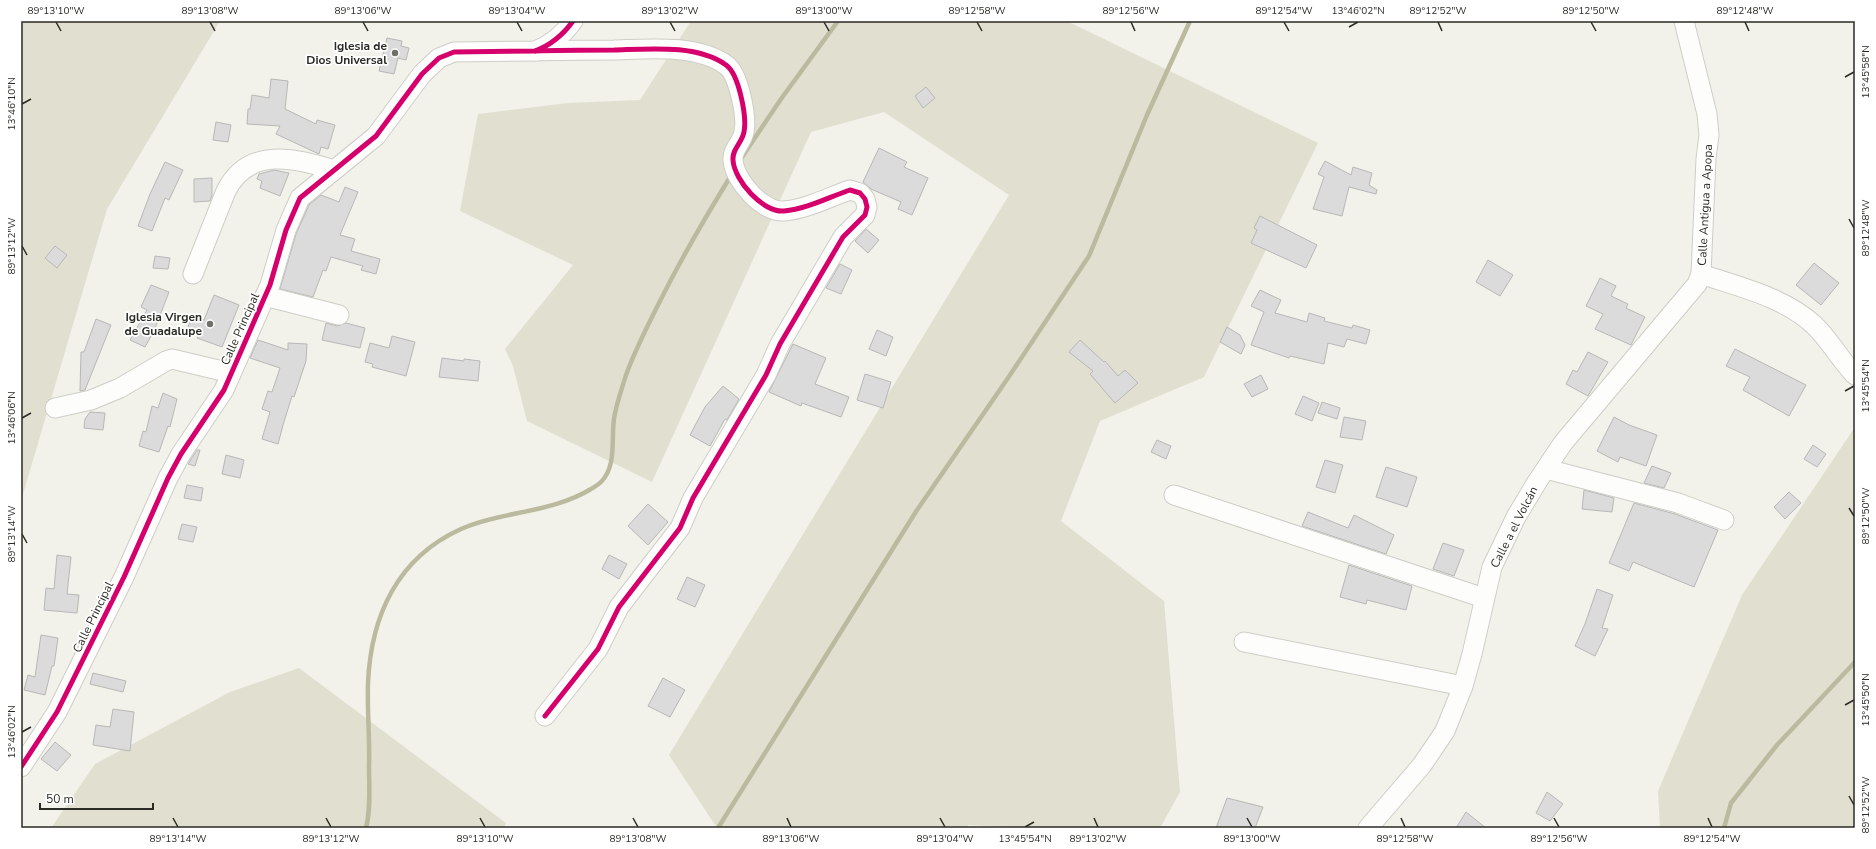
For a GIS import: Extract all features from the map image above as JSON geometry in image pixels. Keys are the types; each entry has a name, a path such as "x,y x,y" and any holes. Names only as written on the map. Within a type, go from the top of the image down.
{"street":[{"name":"Calle Principal","path":"21,767 57,712 124,577 168,478 181,454 224,390 265,296 286,230 300,198 376,136 422,74 439,58 454,52 535,51 546,47 556,40 567,30 573,21"},
{"name":"Calle Antigua a Apopa","path":"1684,21 1707,114 1709,135 1706,159 1701,274 1773,300 1795,311 1817,329 1855,375"},
{"path":"535,51 661,49 694,52 713,58 732,70 738,83 744,120 744,131 742,141 734,150 732,159 735,170 742,184 758,201 772,210 783,212 800,208 850,190 860,193 865,199 867,207 865,216 843,237 780,344 766,376 693,498 680,528 619,607 598,649 545,716"},
{"path":"193,274 226,191 232,179 241,171 253,163 270,158 310,163 334,170"},
{"name":"Calle a el Volcán","path":"1368,828 1422,765 1442,738 1463,686 1495,559 1516,517 1563,444 1623,370 1691,293 1701,274"},
{"path":"265,296 339,316"},
{"path":"55,408 91,400 120,388 166,360 172,359 231,373"},
{"path":"1546,469 1678,503 1724,520"},
{"path":"1174,495 1484,598"},
{"path":"1244,642 1463,686"}],"shaded area":[{"path":"21,21 220,21 107,209 21,501"},
{"path":"691,21 1067,21 1318,143 1204,377 1100,421 1061,521 1164,601 1180,792 1160,828 1031,828 968,825 968,828 717,828 669,755 1009,195 884,112 811,132 652,482 527,421 513,366 505,349 573,265 460,211 478,114 568,103 640,100"},
{"path":"1855,427 1855,828 1660,828 1658,791 1742,595"},
{"path":"299,668 506,823 504,828 51,828 95,764 230,692"}],"building":[{"name":"Iglesia de Dios Universal","path":"387,38 402,41 401,46 409,48 406,60 398,58 394,74 379,71"},
{"path":"271,79 288,81 285,109 316,124 317,120 335,125 328,149 321,147 319,154 276,134 280,126 247,124 248,109 250,109 252,95 269,98"},
{"path":"926,87 935,98 923,108 915,96"},
{"path":"216,122 231,125 228,142 213,140"},
{"path":"879,148 907,162 904,167 928,178 912,215 898,209 901,202 871,189 863,182"},
{"path":"1325,161 1351,175 1353,167 1372,173 1369,185 1377,190 1376,194 1349,187 1342,216 1313,209 1324,177 1318,174"},
{"path":"165,162 183,170 169,200 165,198 152,231 138,226 150,194"},
{"path":"274,170 289,173 280,196 260,188 262,181 257,179 259,174"},
{"path":"212,178 212,195 210,201 194,202 194,179"},
{"path":"345,187 358,192 340,235 355,239 351,251 380,259 376,274 361,270 363,266 331,257 326,271 323,270 313,297 280,289 296,234 309,205 321,195 339,202"},
{"path":"1260,216 1317,245 1306,268 1251,243 1257,230 1254,228"},
{"path":"866,229 879,240 868,253 855,241"},
{"path":"55,246 67,255 57,268 45,258"},
{"path":"155,256 170,258 168,269 153,268"},
{"path":"1488,260 1513,275 1500,296 1476,282"},
{"path":"1814,263 1839,283 1821,305 1796,285"},
{"path":"840,264 852,270 841,294 826,288"},
{"path":"1600,278 1616,286 1611,296 1628,304 1626,308 1645,317 1631,345 1595,329 1603,314 1586,306"},
{"path":"151,285 169,292 154,331 145,347 130,340 147,310 141,307"},
{"path":"1260,290 1281,300 1275,313 1307,322 1309,313 1325,318 1324,321 1352,328 1353,325 1370,330 1366,344 1347,339 1344,347 1328,343 1324,364 1290,356 1289,358 1251,345 1264,312 1251,306"},
{"name":"Iglesia Virgen de Guadalupe","path":"214,295 239,305 222,347 197,338 200,332 188,327 192,315 204,320"},
{"path":"96,319 111,325 85,390 80,391 81,352 84,352"},
{"path":"326,323 337,326 346,323 365,328 360,348 322,340"},
{"path":"1227,327 1240,335 1245,345 1241,354 1220,342"},
{"path":"877,330 893,337 886,356 869,349"},
{"path":"392,336 415,342 406,376 372,367 373,364 365,362 370,343 389,348"},
{"path":"258,340 288,350 288,343 307,344 306,361 294,397 292,396 278,444 262,439 270,412 262,409 268,391 272,392 280,368 250,358"},
{"path":"1080,340 1104,362 1105,361 1118,376 1125,370 1138,383 1115,403 1090,374 1093,371 1069,352"},
{"path":"793,344 826,358 815,384 849,397 841,417 802,403 801,406 769,392"},
{"path":"1735,349 1806,385 1789,416 1743,390 1750,377 1726,366"},
{"path":"1588,352 1608,362 1588,396 1566,384 1573,370 1577,372"},
{"path":"442,358 464,361 464,359 480,361 478,381 439,377"},
{"path":"865,374 891,382 883,408 857,400"},
{"path":"1261,375 1268,389 1252,397 1244,384"},
{"path":"723,386 739,399 727,420 725,419 710,446 690,435 705,407"},
{"path":"163,393 177,399 170,427 168,426 159,452 139,446 143,431 146,432 152,406 158,408"},
{"path":"1303,396 1319,403 1312,421 1295,414"},
{"path":"1322,402 1340,408 1337,419 1318,413"},
{"path":"90,412 105,413 103,430 84,428 85,419"},
{"path":"1344,417 1366,421 1362,440 1340,437"},
{"path":"1614,417 1629,425 1657,435 1646,466 1620,457 1618,462 1597,451"},
{"path":"1157,440 1171,446 1166,459 1151,452"},
{"path":"1813,445 1826,454 1817,467 1804,459"},
{"path":"197,450 200,450 195,466 188,464"},
{"path":"226,455 244,460 240,478 222,474"},
{"path":"1325,460 1343,465 1335,493 1316,487"},
{"path":"1652,466 1671,473 1664,488 1644,483"},
{"path":"1386,467 1417,477 1407,507 1376,497"},
{"path":"187,485 203,488 201,501 184,498"},
{"path":"1584,490 1614,498 1612,512 1582,509"},
{"path":"1789,492 1801,503 1785,519 1774,507"},
{"path":"1634,503 1675,514 1718,530 1694,587 1633,562 1629,571 1609,563"},
{"path":"648,504 668,522 648,545 628,526"},
{"path":"1308,512 1348,528 1354,515 1394,535 1386,554 1302,526"},
{"path":"182,524 197,527 193,542 178,539"},
{"path":"1443,543 1464,550 1454,576 1433,569"},
{"path":"57,555 71,557 67,594 79,595 77,613 44,610 46,588 54,589"},
{"path":"609,555 627,564 619,579 602,569"},
{"path":"1349,565 1412,586 1406,610 1367,600 1366,604 1340,597"},
{"path":"687,577 705,585 695,607 677,599"},
{"path":"1597,589 1613,595 1602,628 1608,629 1595,656 1575,646 1585,624"},
{"path":"41,635 58,638 54,666 52,666 45,695 24,690 28,675 35,677"},
{"path":"93,673 126,681 123,692 90,684"},
{"path":"663,678 685,690 670,717 648,706"},
{"path":"113,709 134,712 130,751 93,745 96,725 110,727"},
{"path":"55,742 71,755 57,771 41,759"},
{"path":"1547,792 1563,804 1550,821 1536,813"},
{"path":"1227,798 1263,807 1255,828 1216,828"},
{"path":"1466,812 1486,828 1456,828"}],"waterway":[{"path":"740,160 781,99 838,21"},
{"path":"718,828 917,510 1008,378 1089,256 1147,115 1190,21"},
{"path":"366,828 369,813 368,683 370,658 382,612 392,592 404,573 420,556 439,541 461,529 477,523 560,503 591,489 601,482 606,476 611,460 615,413 633,357 676,270 732,174"},
{"path":"1724,828 1731,803 1777,745 1855,662"}],"cycle path":[{"path":"21,767 57,712 124,577 168,478 181,454 224,390 270,285 286,230 300,198 376,136 422,74 439,58 454,52 535,51 556,39 573,21"},
{"path":"535,51 672,49 714,58 726,65 731,70 735,77 741,96 745,125 743,136 734,153 733,160 738,177 751,194 767,207 784,211 809,205 850,190 860,193 865,199 867,207 865,215 843,237 780,344 766,375 693,498 680,528 619,607 598,649 545,716"}],"place":[{"name":"Iglesia de Dios Universal","path":"395,53"},
{"name":"Iglesia Virgen de Guadalupe","path":"210,324"}]}
